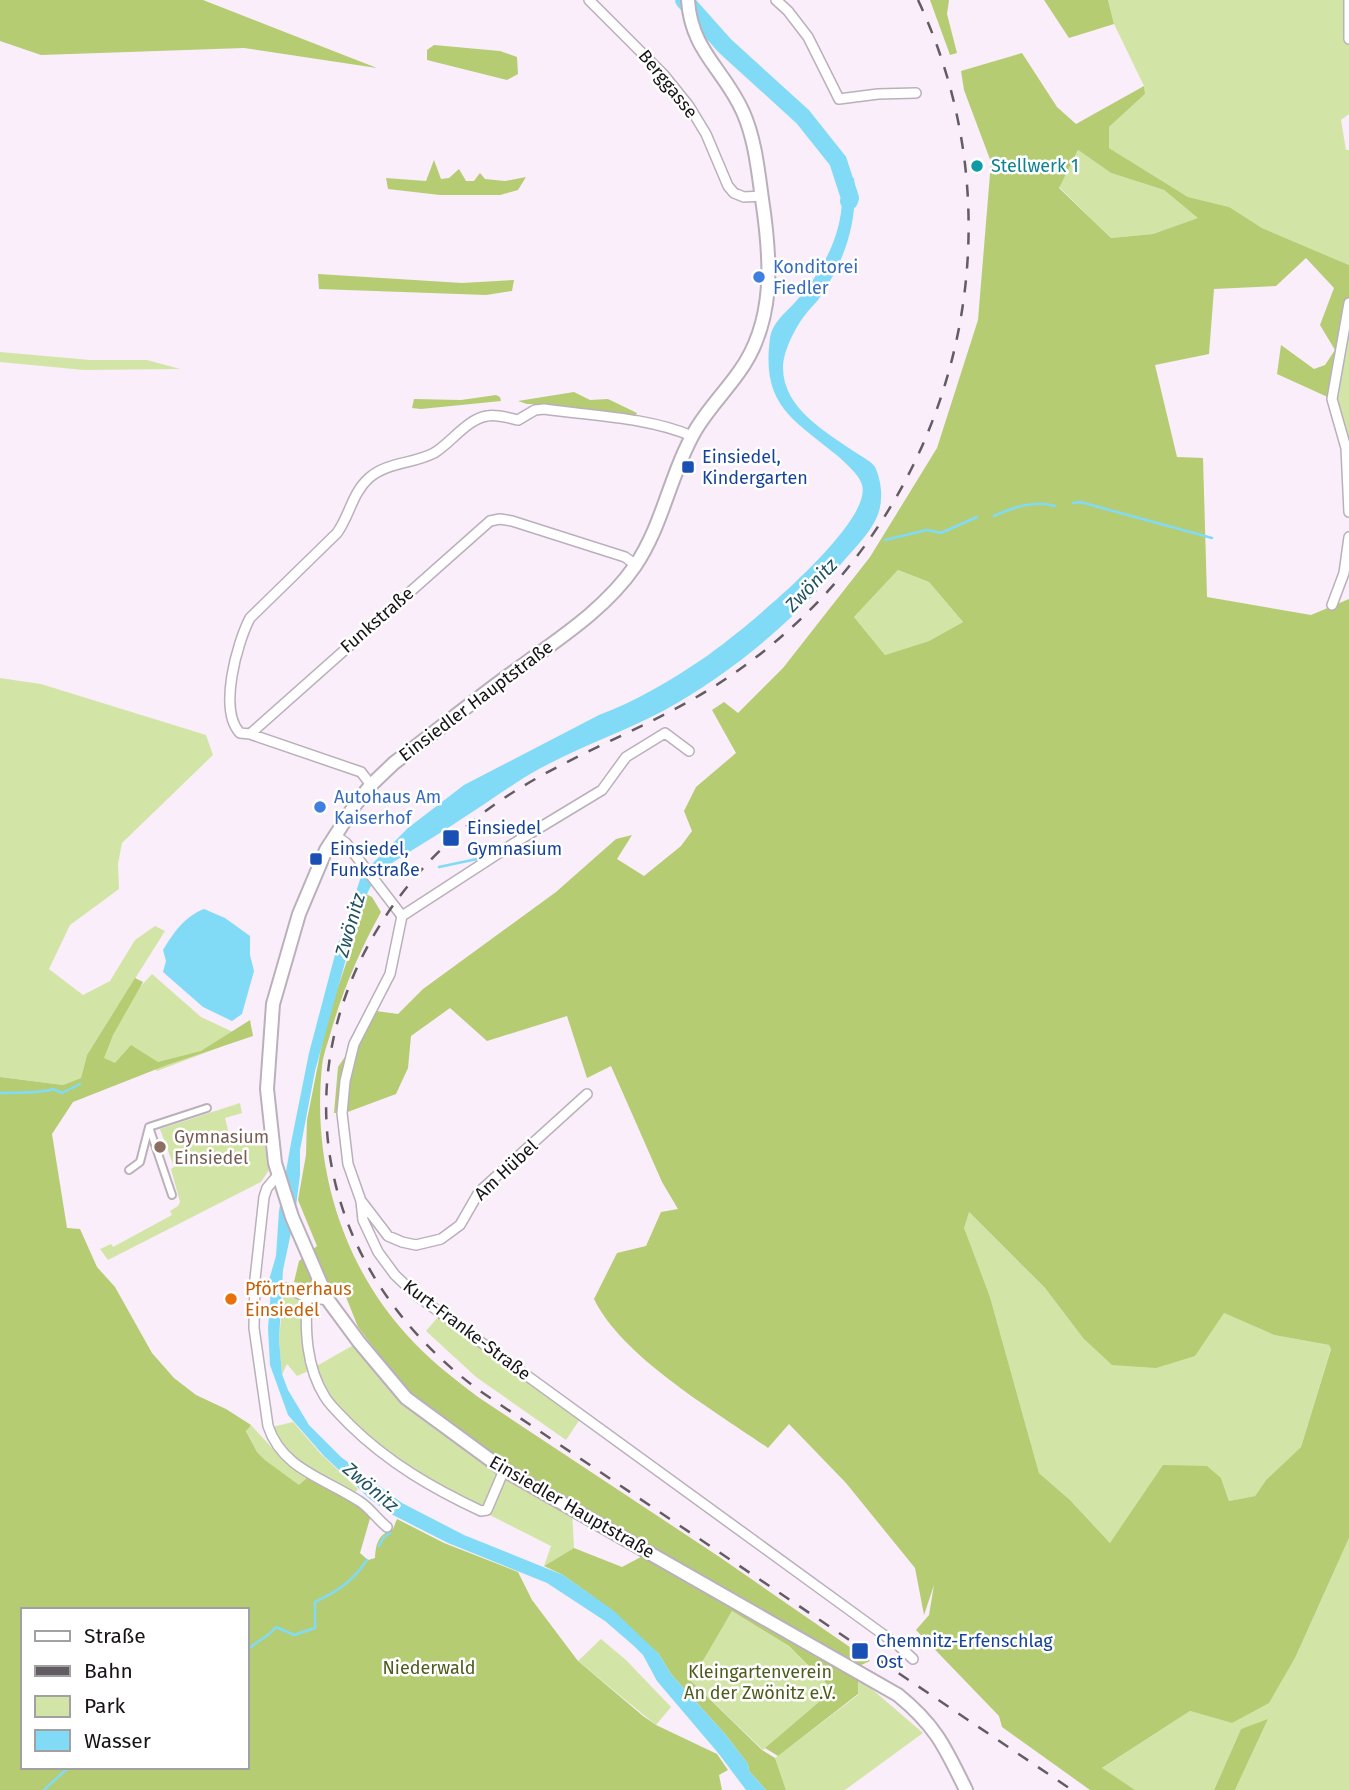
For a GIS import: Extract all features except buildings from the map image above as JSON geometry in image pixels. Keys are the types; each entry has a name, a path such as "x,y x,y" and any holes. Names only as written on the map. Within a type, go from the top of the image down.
{"main road":[{"name":"Einsiedler Hauptstraße","path":"688,0 689,20 703,51 742,110 752,137 768,243 768,293 760,334 739,373 692,436 657,523 636,565 604,602 404,756 371,785 335,835 299,914 272,1004 267,1089 278,1175 300,1240 328,1300 406,1398 504,1470 898,1695 932,1727 967,1790"}],"street":[{"name":"Berggasse","path":"589,0 655,65 689,106 706,134 728,186 734,193 744,197 762,196"},
{"path":"776,0 808,37 839,99 916,93"},
{"path":"1349,0 1349,39"},
{"path":"1349,303 1332,399 1346,448 1349,512"},
{"path":"371,785 361,772 250,734 240,733 231,720 233,663 250,618 337,533 344,524 354,495 369,478 383,468 419,460 437,451 477,419 488,415 519,420 535,410 544,409 635,422 692,436"},
{"name":"Funkstraße","path":"250,734 490,521 512,521 625,557 636,565"},
{"path":"1332,605 1344,573 1349,537"},
{"path":"335,835 346,843 402,916 602,790 626,757 665,733 689,751"},
{"name":"Kurt-Franke-Straße","path":"402,916 390,974 354,1044 345,1081 342,1114 348,1164 361,1201 363,1220 377,1252 395,1275 416,1295 899,1646 913,1659"},
{"name":"Am Hübel","path":"361,1201 388,1236 416,1245 441,1239 460,1225 479,1192 587,1094"},
{"path":"149,1127 207,1108"},
{"path":"129,1170 140,1162 149,1127"},
{"path":"149,1127 172,1195"},
{"path":"278,1175 267,1188 264,1197 255,1279 254,1328 272,1441 301,1470 361,1502 387,1527"},
{"path":"286,1288 307,1297 328,1300"},
{"path":"307,1297 305,1325 309,1357 320,1387 332,1407 358,1432 412,1476 481,1511 487,1510 504,1470"}],"green space":[{"path":"0,0 203,0 377,68 244,48 41,55 0,41"},
{"path":"930,0 949,0 947,14 957,53 950,55"},
{"path":"1044,0 1108,0 1114,24 1069,38"},
{"path":"1108,0 1349,0 1349,114 1341,120 1346,150 1349,150 1349,265 1262,228 1228,207 1188,197 1109,148 1109,127 1145,94 1144,86 1114,24"},
{"path":"434,45 500,51 517,57 518,74 507,80 427,60 427,50"},
{"path":"1022,53 1057,107 1076,124 1144,86 1145,94 1109,127 1109,148 1188,197 1229,207 1262,228 1349,265 1349,303 1332,399 1277,374 1281,345 1314,369 1325,365 1335,350 1320,325 1334,288 1306,258 1276,286 1214,289 1209,354 1155,365 1177,457 1203,458 1207,597 1311,615 1349,599 1349,1538 1296,1656 1269,1703 1232,1723 1190,1711 1102,1768 1135,1790 1090,1790 1002,1727 999,1716 916,1630 929,1615 934,1585 924,1615 915,1568 846,1483 789,1424 768,1448 647,1362 607,1321 594,1299 617,1253 646,1246 661,1212 678,1209 662,1182 611,1066 587,1078 567,1016 487,1041 450,1008 411,1036 408,1068 396,1094 345,1113 334,1113 338,1067 376,1011 398,1014 423,989 556,892 616,839 632,835 617,859 644,876 681,846 692,831 684,811 696,787 736,753 712,710 724,702 738,713 783,668 870,557 937,448 978,320 991,162 964,90 961,71","holes":["1078,150 1111,173 1164,190 1198,218 1153,234 1111,238 1059,188","898,570 929,582 963,622 929,641 885,655 854,617","969,1212 1045,1288 1083,1338 1112,1365 1156,1368 1195,1356 1224,1313 1274,1335 1329,1345 1331,1349 1301,1447 1266,1480 1255,1496 1229,1501 1221,1478 1207,1466 1163,1465 1110,1543 1070,1500 1039,1473 990,1297 964,1228"]},
{"path":"1078,150 1111,173 1164,190 1199,218 1153,234 1111,238 1059,187"},
{"path":"434,160 441,179 449,178 459,169 466,181 474,181 480,173 485,179 505,181 526,177 518,190 500,195 440,195 388,189 386,178 426,181"},
{"path":"318,274 462,283 514,280 512,291 486,295 319,289"},
{"path":"1349,303 1349,512 1346,448 1332,399"},
{"path":"0,352 90,360 147,360 180,369 84,370 0,362"},
{"path":"574,392 590,400 608,399 637,413 634,418 518,401"},
{"path":"496,395 501,401 412,408 414,399 461,400"},
{"path":"898,570 929,582 963,622 929,641 885,655 854,617"},
{"path":"0,678 41,684 206,735 213,755 122,843 118,864 119,889 70,925 49,969 83,995 110,981 135,940 155,926 165,931 87,1055 81,1078 63,1085 0,1077"},
{"path":"364,893 372,897 381,912 352,972 325,1050 320,1102 327,1174 348,1243 383,1306 414,1343 450,1375 478,1397 718,1556 870,1661 859,1666 858,1694 778,1756 765,1748 833,1690 789,1646 732,1611 691,1681 762,1750 775,1758 786,1790 766,1790 749,1771 748,1764 725,1734 671,1674 659,1654 591,1595 563,1575 544,1566 574,1548 622,1567 654,1550 507,1463 409,1394 358,1327 344,1292 294,1282 299,1261 317,1246 298,1200 306,1155 307,1120 323,1039 356,934"},
{"path":"152,974 201,1017 233,1032 231,1039 223,1046 157,1071 132,1050 111,1072 99,1053 130,998"},
{"name":"Niederwald","path":"135,978 143,982 113,1035 104,1058 115,1063 131,1045 158,1062 201,1051 250,1020 253,1036 167,1065 73,1102 52,1134 67,1228 80,1229 97,1267 115,1287 152,1353 174,1378 196,1395 251,1425 246,1431 257,1452 299,1485 308,1477 358,1504 371,1515 360,1553 368,1560 375,1558 379,1540 393,1529 397,1519 444,1543 518,1572 532,1600 578,1661 656,1725 717,1754 728,1770 719,1775 722,1790 0,1790 0,1077 63,1085 81,1078 87,1055"},
{"path":"240,1103 242,1113 225,1118 231,1142 263,1134 269,1170 261,1182 108,1260 100,1249 111,1244 113,1247 172,1215 170,1211 180,1202 171,1169 174,1167 160,1129"},
{"path":"968,1211 1045,1288 1083,1338 1224,1313 1274,1335 1329,1345 1331,1348 1301,1447 1266,1480 1255,1496 1229,1501 1221,1478 1119,1532 1110,1543 1070,1500 1039,1473 990,1297 963,1228"},
{"path":"283,1296 307,1297 313,1368 359,1342 406,1398 572,1509 574,1548 544,1566 551,1546 412,1476 333,1407 313,1369 297,1376 287,1364 282,1375 279,1340"},
{"path":"438,1317 580,1419 566,1440 476,1377 426,1331"},
{"path":"293,1422 321,1454 358,1489 353,1495 305,1468 286,1451 272,1427"},
{"path":"251,1425 284,1461 308,1477 300,1486 257,1452 246,1430"},
{"path":"1349,1538 1349,1790 1235,1790 1267,1721 1241,1729 1214,1790 1135,1790 1101,1769 1190,1711 1232,1723 1296,1656"},
{"name":"Kleingartenverein An der Zwönitz e.V.","path":"732,1611 789,1646 833,1690 763,1750 690,1680"},
{"path":"601,1639 626,1660 671,1707 656,1725 578,1661"},
{"path":"859,1678 923,1733 845,1790 786,1790 775,1758 858,1695"},
{"path":"1268,1719 1235,1790 1214,1790 1241,1729"}],"water":[{"path":"854,178 852,225 843,255 820,297 796,328 783,366 790,395 798,407 821,428 875,467 881,494 880,508 873,525 802,607 736,664 663,711 529,775 393,862 378,875 366,895 356,923 315,1071 300,1150 295,1214 283,1270 279,1340 282,1374 288,1390 309,1425 341,1457 402,1503 464,1535 563,1575 614,1611 659,1654 671,1674 725,1734 748,1764 749,1771 766,1790 746,1790 657,1681 643,1655 605,1621 547,1583 448,1543 391,1514 370,1499 324,1456 288,1415 270,1365 269,1280 276,1256 279,1211 309,1053 337,947 362,874 408,828 464,785 651,691 718,648 770,606 825,552 847,526 860,503 862,485 856,473 784,409 776,396 768,361 774,327 817,274 838,229 842,196 840,180"},
{"path":"204,909 225,918 250,936 250,955 254,971 242,1014 232,1021 203,1007 163,972 166,961 163,950 167,943 185,921"}],"waterway":[{"name":"Zwönitz","path":"684,0 725,46 803,117 838,161 849,201"},
{"path":"1073,503 1080,502 1212,538"},
{"path":"994,516 1024,505 1055,506"},
{"path":"885,540 927,530 941,533 977,517"},
{"path":"439,867 477,859"},
{"path":"378,872 406,872"},
{"path":"0,1093 53,1089 62,1093 80,1084"},
{"path":"379,1546 390,1533"},
{"path":"248,1649 276,1627 294,1635 315,1628 315,1602 344,1585 367,1560"},
{"path":"44,1790 67,1769"}],"railway":[{"path":"918,0 951,92 967,186 966,280 948,372 916,460 868,542 806,614 730,676 699,696 567,762 503,799 473,821 409,885 363,956 335,1031 326,1109 336,1186 365,1261 413,1330 480,1391 1072,1790"}],"place":[{"name":"Stellwerk 1","path":"977,166"},
{"name":"Konditorei Fiedler","path":"759,277"},
{"name":"Einsiedel, Kindergarten","path":"688,467"},
{"name":"Autohaus Am Kaiserhof","path":"320,807"},
{"name":"Einsiedel Gymnasium","path":"451,838"},
{"name":"Einsiedel, Funkstraße","path":"316,859"},
{"name":"Gymnasium Einsiedel","path":"160,1147"},
{"name":"Pförtnerhaus Einsiedel","path":"231,1299"},
{"name":"Chemnitz-Erfenschlag Ost","path":"860,1651"}]}
